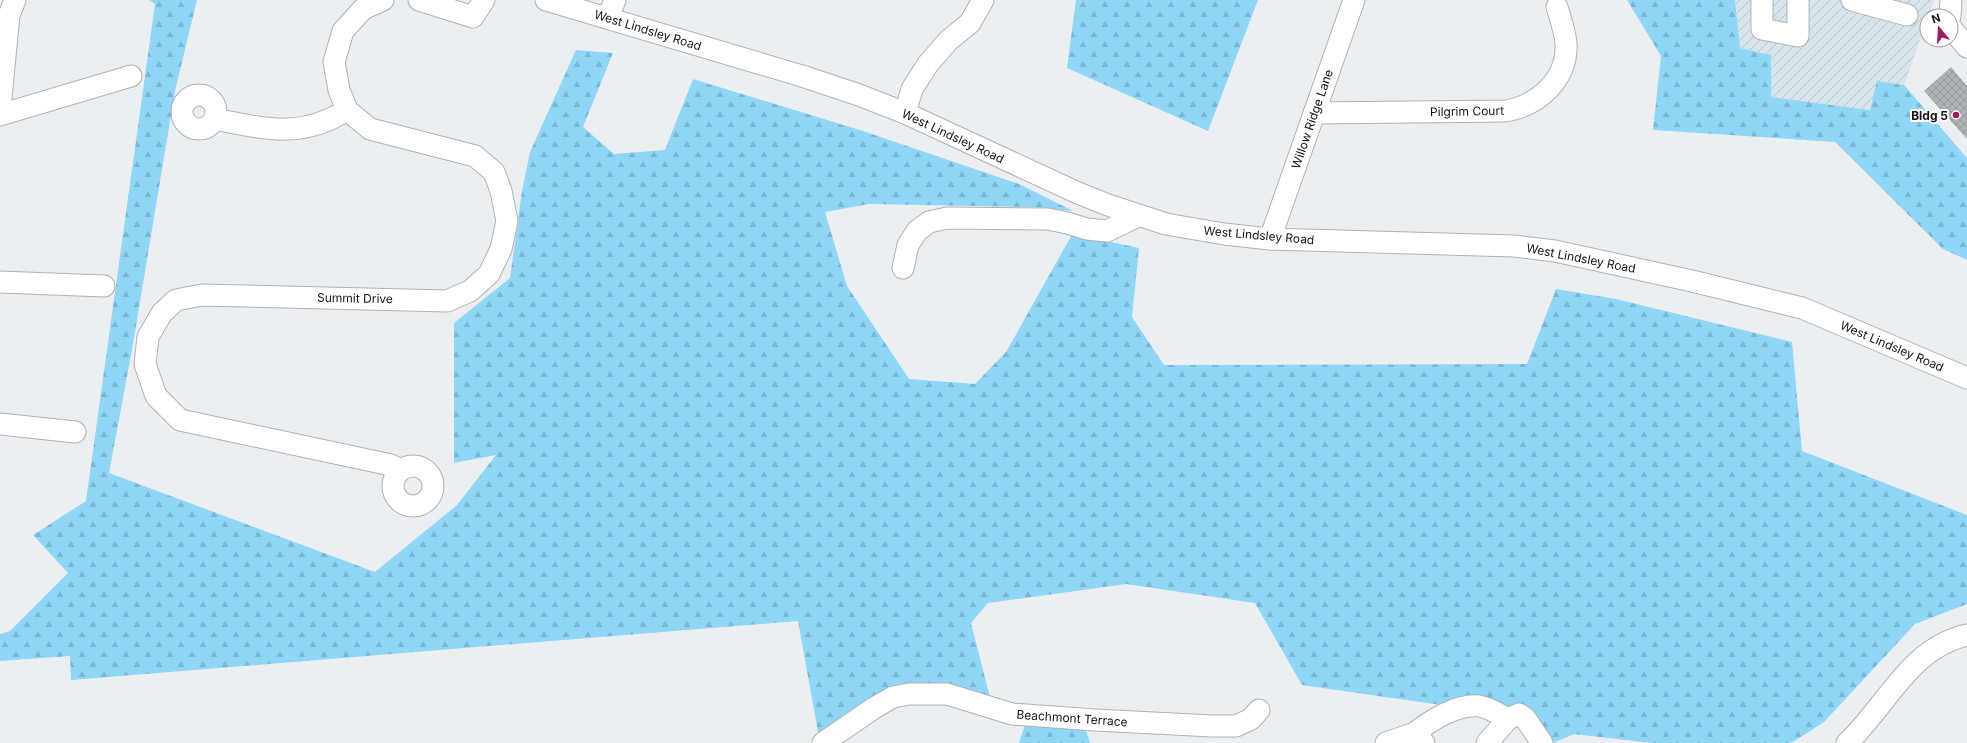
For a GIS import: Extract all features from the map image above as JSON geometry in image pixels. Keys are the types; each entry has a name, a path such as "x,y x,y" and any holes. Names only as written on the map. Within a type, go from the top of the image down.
{"street":[{"path":"0,108 9,15 15,0"},
{"name":"Summit Drive","path":"383,0 363,9 343,31 334,62 339,90 347,110 370,129 475,156 494,172 501,190 506,221 501,248 489,274 470,291 447,301 202,295 176,300 162,313 148,337 145,364 156,396 180,420 391,465 400,470"},
{"path":"419,0 473,17 484,0"},
{"name":"West Lindsley Road","path":"546,0 612,9 905,113 1078,194 1138,216 1195,230 1270,238 1514,246 1555,251 1707,284 1802,308 1967,378"},
{"path":"905,113 912,89 928,64 949,40 970,23 983,0"},
{"name":"Willow Ridge Lane","path":"1270,238 1354,0"},
{"path":"1762,0 1762,29 1798,36 1798,0"},
{"path":"1852,0 1908,15"},
{"name":"Pilgrim Court","path":"1314,113 1506,111 1527,105 1536,100 1552,86 1563,65 1566,42 1557,7"},
{"path":"1959,37 1967,46"},
{"path":"0,115 131,76"},
{"path":"215,119 272,130 297,129 332,119 347,110"},
{"path":"903,268 908,245 917,231 929,222 941,219 1048,219 1087,229 1107,231 1138,216"},
{"path":"0,282 104,286"},
{"path":"0,424 75,432"},
{"path":"1847,743 1867,723 1915,663 1929,652 1946,642 1967,635"},
{"name":"Beachmont Terrace","path":"823,743 874,708 893,697 909,694 947,694 1012,714 1212,726 1236,726 1251,719 1259,710"},
{"path":"1386,743 1420,738 1429,721 1454,710 1478,706 1490,709 1508,719"},
{"path":"1487,743 1508,719 1519,714 1525,718 1542,743"}],"shaded area":[{"path":"1735,0 1934,0 1931,8 1919,8 1919,42 1904,85 1877,81 1870,110 1771,97 1771,55 1740,48"}],"green space":[{"path":"149,0 197,0 175,91 133,344 109,473 375,572 457,505 496,455 454,463 454,323 510,278 522,191 530,152 576,50 613,53 583,127 614,154 665,150 693,79 863,131 1019,184 1073,211 1033,207 869,204 825,212 847,286 909,379 975,384 1006,352 1074,231 1097,239 1139,248 1132,317 1164,365 1527,364 1556,289 1616,299 1792,342 1802,451 1967,515 1967,604 1915,624 1824,722 1793,742 1788,743 1652,743 1574,734 1553,743 1539,743 1531,718 1302,685 1255,603 1126,584 988,603 971,623 993,709 923,692 820,743 798,621 71,680 70,656 0,661 0,634 10,631 68,573 33,535 86,501 155,4"},
{"path":"1076,0 1258,0 1208,131 1067,68"},
{"path":"1627,0 1735,0 1740,48 1771,55 1771,97 1870,110 1877,81 1904,85 1967,158 1967,260 1943,249 1835,142 1653,130 1661,56"},
{"path":"1027,719 1084,724 1090,743 1019,743"}],"building":[{"name":"Bldg 5","path":"1951,67 1967,86 1967,139 1924,91"}],"place":[{"name":"Bldg 5","path":"1956,115"}]}
